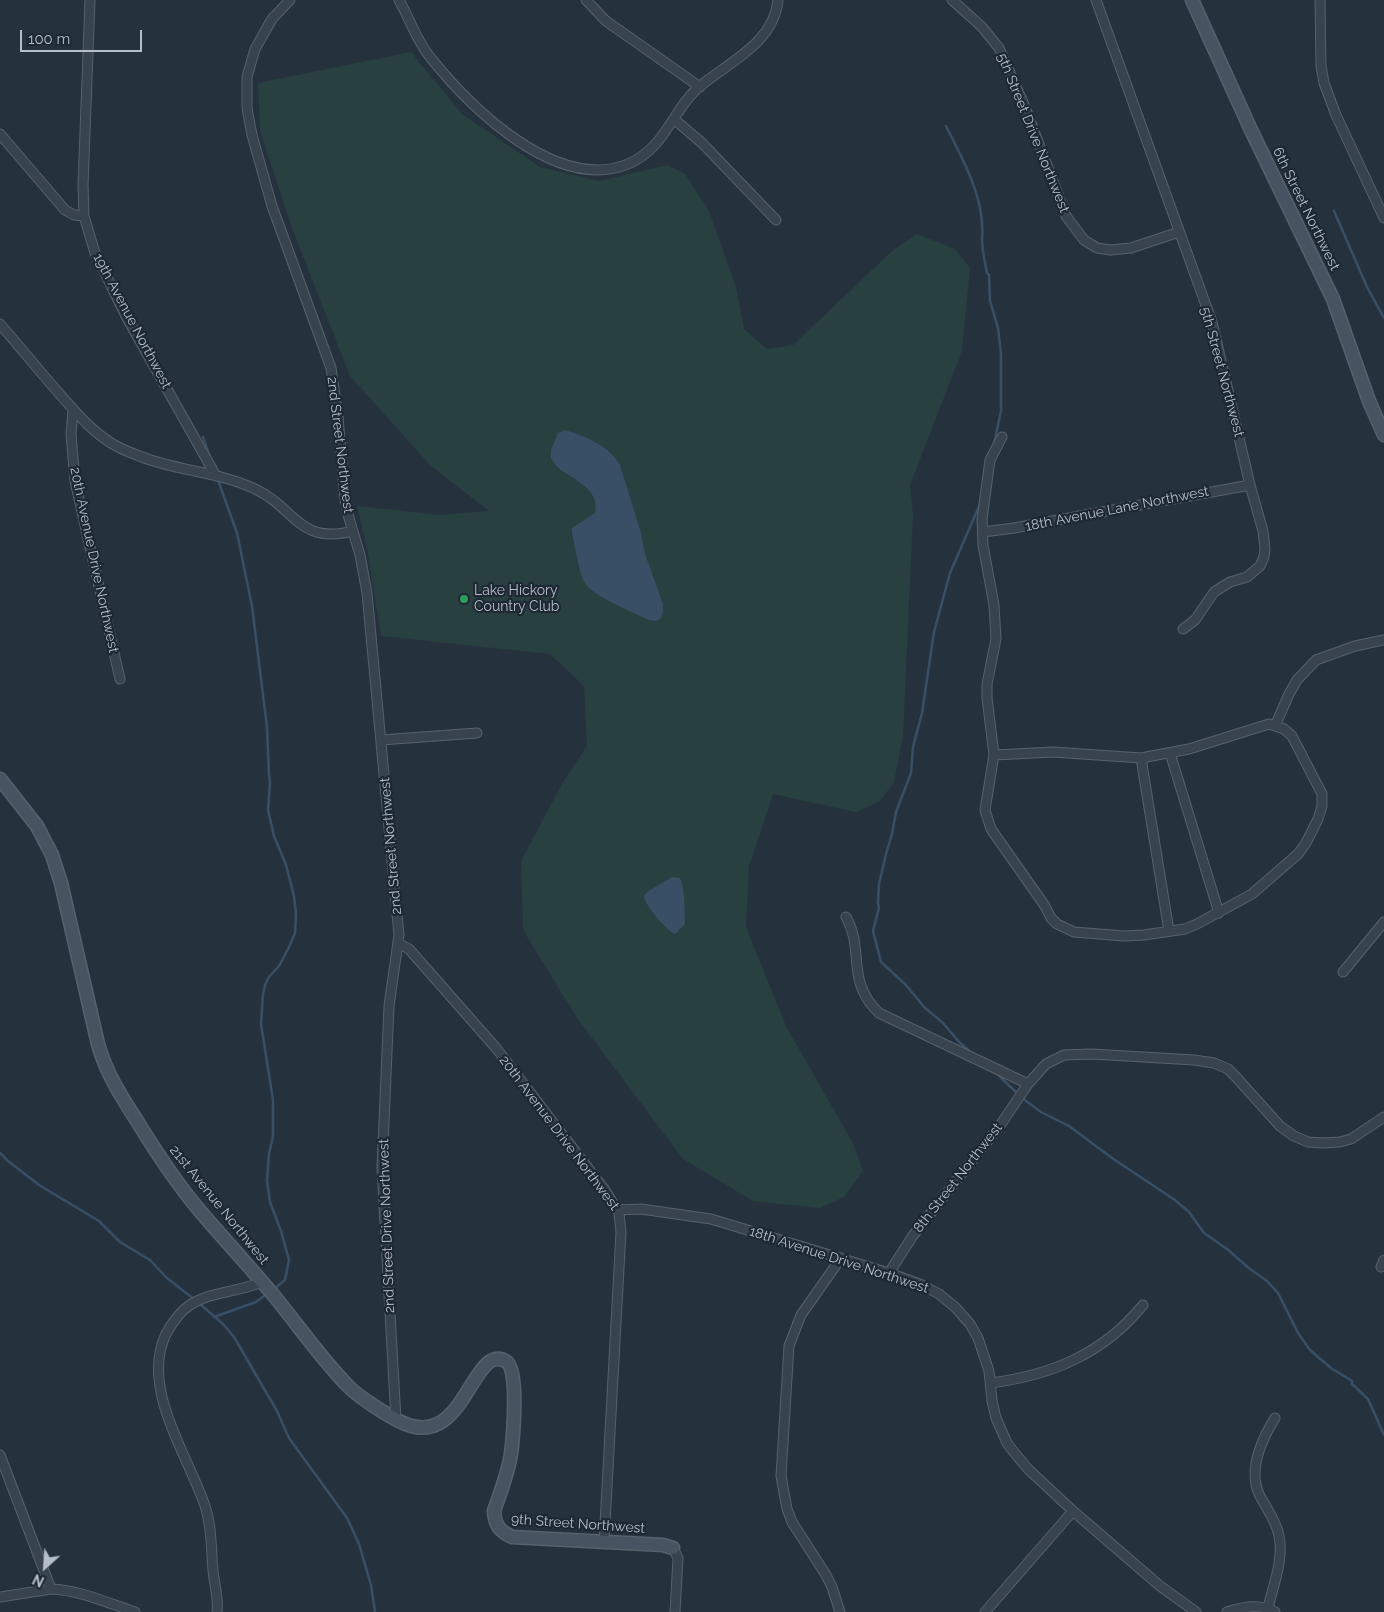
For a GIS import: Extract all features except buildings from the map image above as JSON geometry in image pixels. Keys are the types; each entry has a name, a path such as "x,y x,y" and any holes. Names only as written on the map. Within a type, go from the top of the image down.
{"street":[{"name":"19th Avenue Northwest","path":"90,0 83,185 84,216 90,240 103,270 216,476"},
{"path":"399,0 429,56 479,110 507,133 559,163 576,167 609,169 628,163 655,144 675,120 686,101 700,87 759,41 771,22 778,0"},
{"path":"586,0 606,21 700,87"},
{"name":"5th Street Drive Northwest","path":"952,0 982,27 999,48 1025,107 1066,216 1084,240 1097,248 1110,250 1131,248 1179,232"},
{"name":"5th Street Northwest","path":"1096,0 1212,322 1250,485 1263,531 1264,557 1254,572 1247,577 1222,586 1214,592 1195,620 1183,629"},
{"name":"6th Street Northwest","path":"1192,0 1251,130 1333,299 1369,401 1384,434"},
{"path":"1320,0 1321,66 1324,82 1336,115 1384,218"},
{"name":"2nd Street Northwest","path":"288,1 272,20 255,49 247,77 247,108 253,141 272,206 331,368 346,499 360,555 366,593 381,740 398,943"},
{"path":"675,120 702,142 776,220"},
{"path":"0,134 66,210 74,215 84,216"},
{"path":"0,324 73,410 100,436 122,449 157,462 241,483 264,494 298,522 314,532 332,535 353,531"},
{"name":"20th Avenue Drive Northwest","path":"73,410 71,434 75,481 120,679"},
{"path":"994,755 1053,752 1141,758 1189,749 1269,724 1284,729 1292,736 1322,794 1322,806 1306,843 1298,854 1252,894 1191,926 1144,935 1116,936 1074,932 1057,924 1051,918 1045,906 991,829 987,820 986,799 994,755 987,684 996,639 996,617 982,544 982,519 990,460 1002,437"},
{"name":"18th Avenue Lane Northwest","path":"983,532 1250,485"},
{"path":"1276,726 1297,680 1316,660 1355,646 1384,640"},
{"path":"381,740 477,733"},
{"path":"1170,753 1218,913"},
{"path":"1141,758 1169,931"},
{"name":"21st Avenue Northwest","path":"0,779 37,826 52,855 61,883 98,1044 104,1065 115,1087 182,1189 351,1389 396,1420"},
{"path":"846,917 854,938 857,976 866,1000 879,1013 1028,1084"},
{"path":"1342,972 1384,922"},
{"name":"20th Avenue Drive Northwest","path":"398,943 409,949 496,1048 605,1190 618,1210 622,1221 604,1542"},
{"name":"2nd Street Drive Northwest","path":"396,1420 382,1168 389,1006 392,971 398,943"},
{"name":"8th Street Northwest","path":"889,1273 912,1237 1001,1124 1028,1084 1046,1064 1064,1055 1092,1054 1194,1060 1214,1063 1228,1069 1280,1126 1300,1139 1316,1143 1340,1142 1351,1138 1384,1117"},
{"name":"18th Avenue Drive Northwest","path":"618,1210 641,1209 711,1219 889,1273 932,1290 955,1307 970,1324 978,1338 987,1364 996,1418 1007,1443 1028,1469 1072,1511 1160,1586 1196,1612"},
{"path":"840,1612 826,1575 792,1522 787,1509 781,1476 787,1354 791,1338 801,1315 841,1258"},
{"path":"216,1612 206,1510 164,1404 158,1376 159,1355 171,1324 190,1305 208,1296 246,1288 262,1282"},
{"path":"991,1383 1017,1380 1041,1374 1082,1357 1120,1330 1143,1305"},
{"name":"9th Street Northwest","path":"396,1420 415,1428 425,1428 440,1424 454,1410 479,1372 488,1364 498,1360 506,1361 510,1365 513,1374 513,1421 510,1455 494,1511 497,1526 501,1531 512,1537 663,1545 673,1548"},
{"path":"1227,1612 1243,1608 1262,1607 1272,1610 1280,1554 1279,1537 1275,1522 1259,1493 1255,1471 1257,1458 1266,1434 1276,1418"},
{"path":"0,1455 51,1589"},
{"path":"985,1612 1072,1511"},
{"path":"673,1548 678,1558 675,1612"},
{"path":"0,1597 51,1589 68,1591 135,1612"}],"green space":[{"name":"Lake Hickory Country Club","path":"411,52 462,114 540,167 599,181 667,165 685,174 709,211 736,287 744,329 767,349 793,345 892,251 917,234 955,249 970,268 962,351 910,485 913,515 903,736 894,782 880,801 856,812 773,794 749,866 746,927 786,1026 853,1143 863,1171 844,1197 820,1208 753,1201 683,1159 577,1018 523,930 521,861 563,782 587,746 584,686 550,654 381,636 368,554 357,506 440,515 489,511 431,466 350,376 292,228 260,131 258,83"}],"water":[{"path":"565,430 589,439 603,447 610,452 620,465 641,533 645,554 663,604 661,618 657,621 649,620 605,599 590,588 583,579 577,559 572,528 595,513 596,505 591,492 559,469 551,458 551,450 558,433"},
{"path":"672,877 680,878 684,901 685,924 675,934 667,929 658,919 644,897 647,892"}],"waterway":[{"path":"946,126 970,176 977,197 981,216 982,247 989,275 990,301 998,328 1001,354 1001,411 994,444"},
{"path":"1334,211 1367,287 1384,318"},
{"path":"203,437 211,460"},
{"path":"218,480 237,533 252,606 267,727 270,782 268,810 274,836 286,865 294,896 296,914 295,933 289,947 279,966 269,977 265,985 261,1024 273,1100 273,1136 269,1154 267,1181 270,1202 289,1260 285,1280 274,1289"},
{"path":"972,1053 881,962 873,931 879,908 879,884 896,812 911,773 913,747 922,713 934,632 950,573 980,504"},
{"path":"997,1074 1018,1094"},
{"path":"1022,1098 1041,1112 1069,1126 1112,1158 1175,1200 1189,1212 1204,1233 1267,1281 1278,1293 1298,1333 1310,1350 1331,1368 1352,1381 1352,1384 1368,1399 1384,1435"},
{"path":"0,1153 39,1185 99,1221 120,1242 150,1260 167,1278 195,1300"},
{"path":"214,1317 256,1302 268,1293"},
{"path":"199,1303 223,1324 234,1337 277,1411 289,1438 347,1518 359,1544 371,1585 375,1612"}],"place":[{"name":"Lake Hickory Country Club","path":"464,599"}]}
